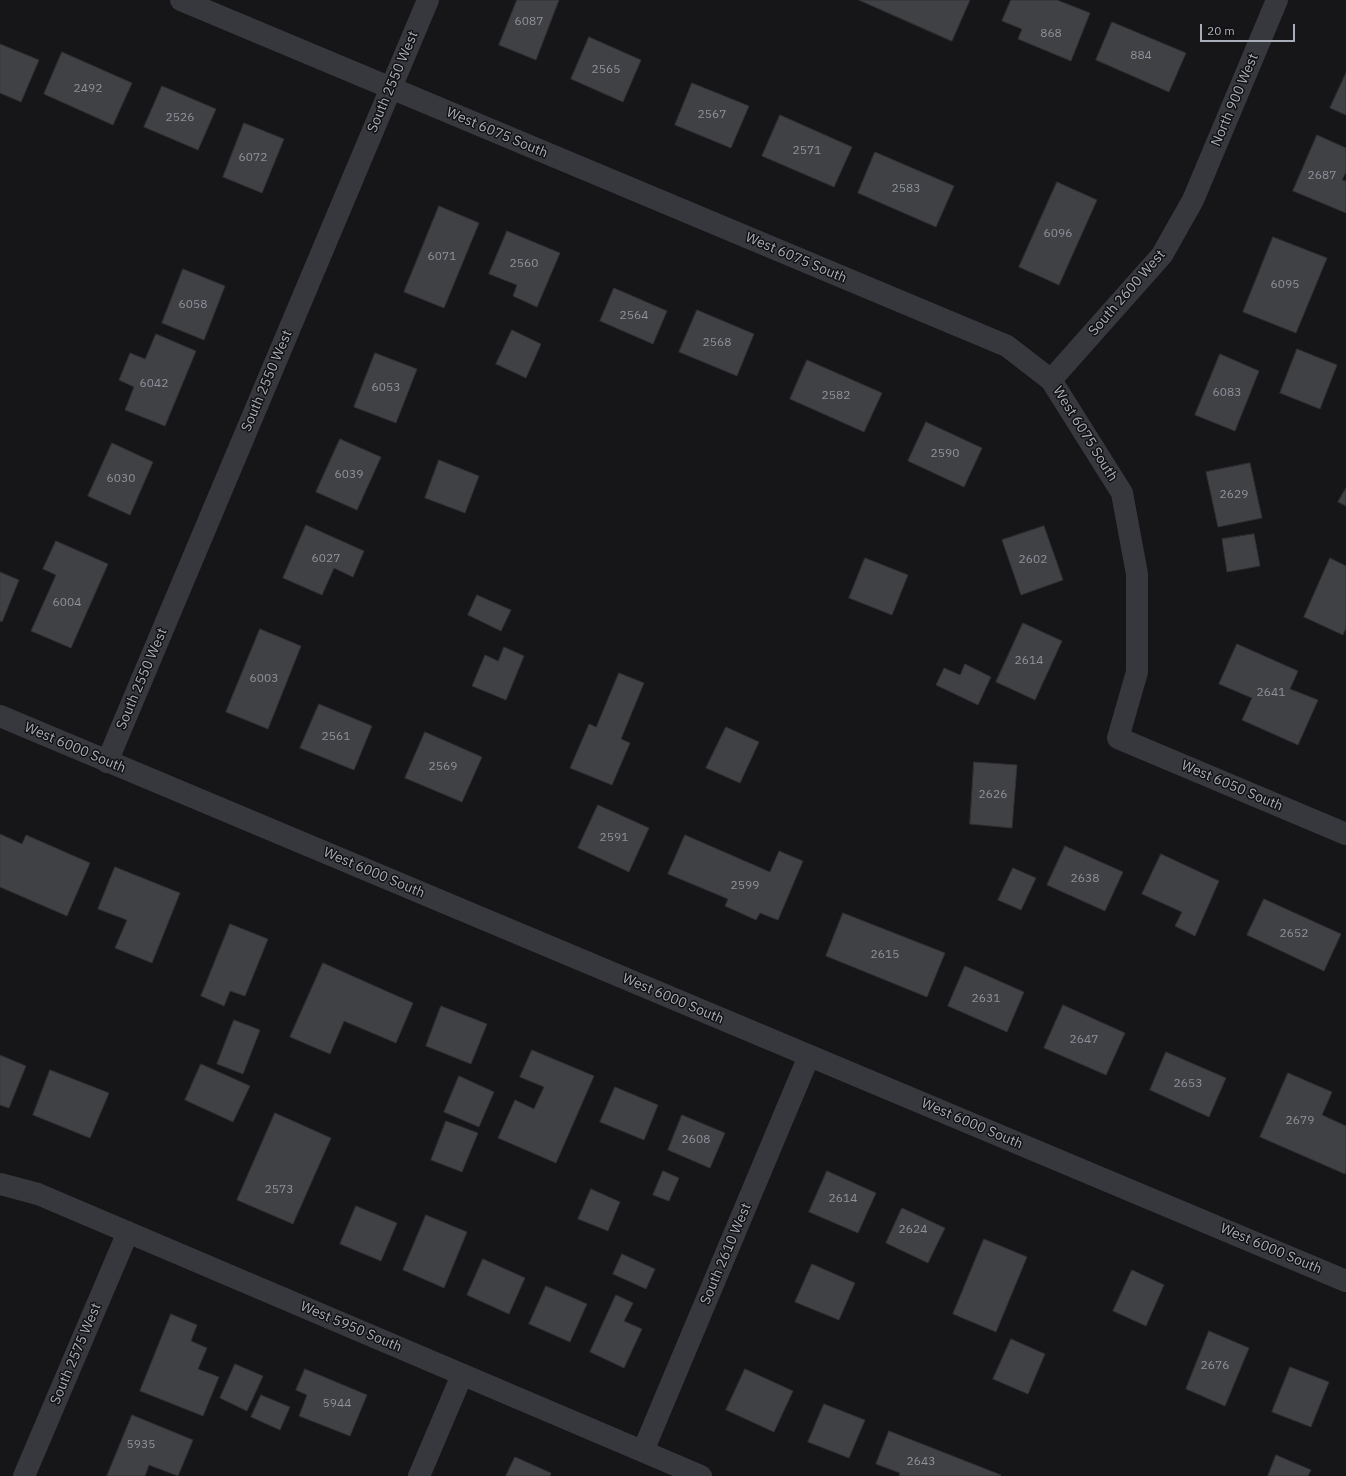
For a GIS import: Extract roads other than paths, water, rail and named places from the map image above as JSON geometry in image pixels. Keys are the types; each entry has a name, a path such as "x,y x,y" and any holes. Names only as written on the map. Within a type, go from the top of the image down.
{"street":[{"name":"West 6075 South","path":"181,0 1007,346 1051,380 1122,493 1137,574 1137,672 1118,738"},
{"name":"South 2550 West","path":"107,762 428,0"},
{"name":"North 900 West","path":"1193,200 1277,0"},
{"name":"South 2600 West","path":"1051,380 1162,255 1193,200"},
{"name":"West 6000 South","path":"0,716 1346,1280"},
{"name":"West 6050 South","path":"1118,738 1344,829"},
{"name":"South 2610 West","path":"643,1451 809,1056"},
{"name":"West 5950 South","path":"0,1184 38,1194 701,1476"},
{"name":"South 2575 West","path":"24,1476 128,1232"},
{"path":"419,1476 462,1375"}]}
